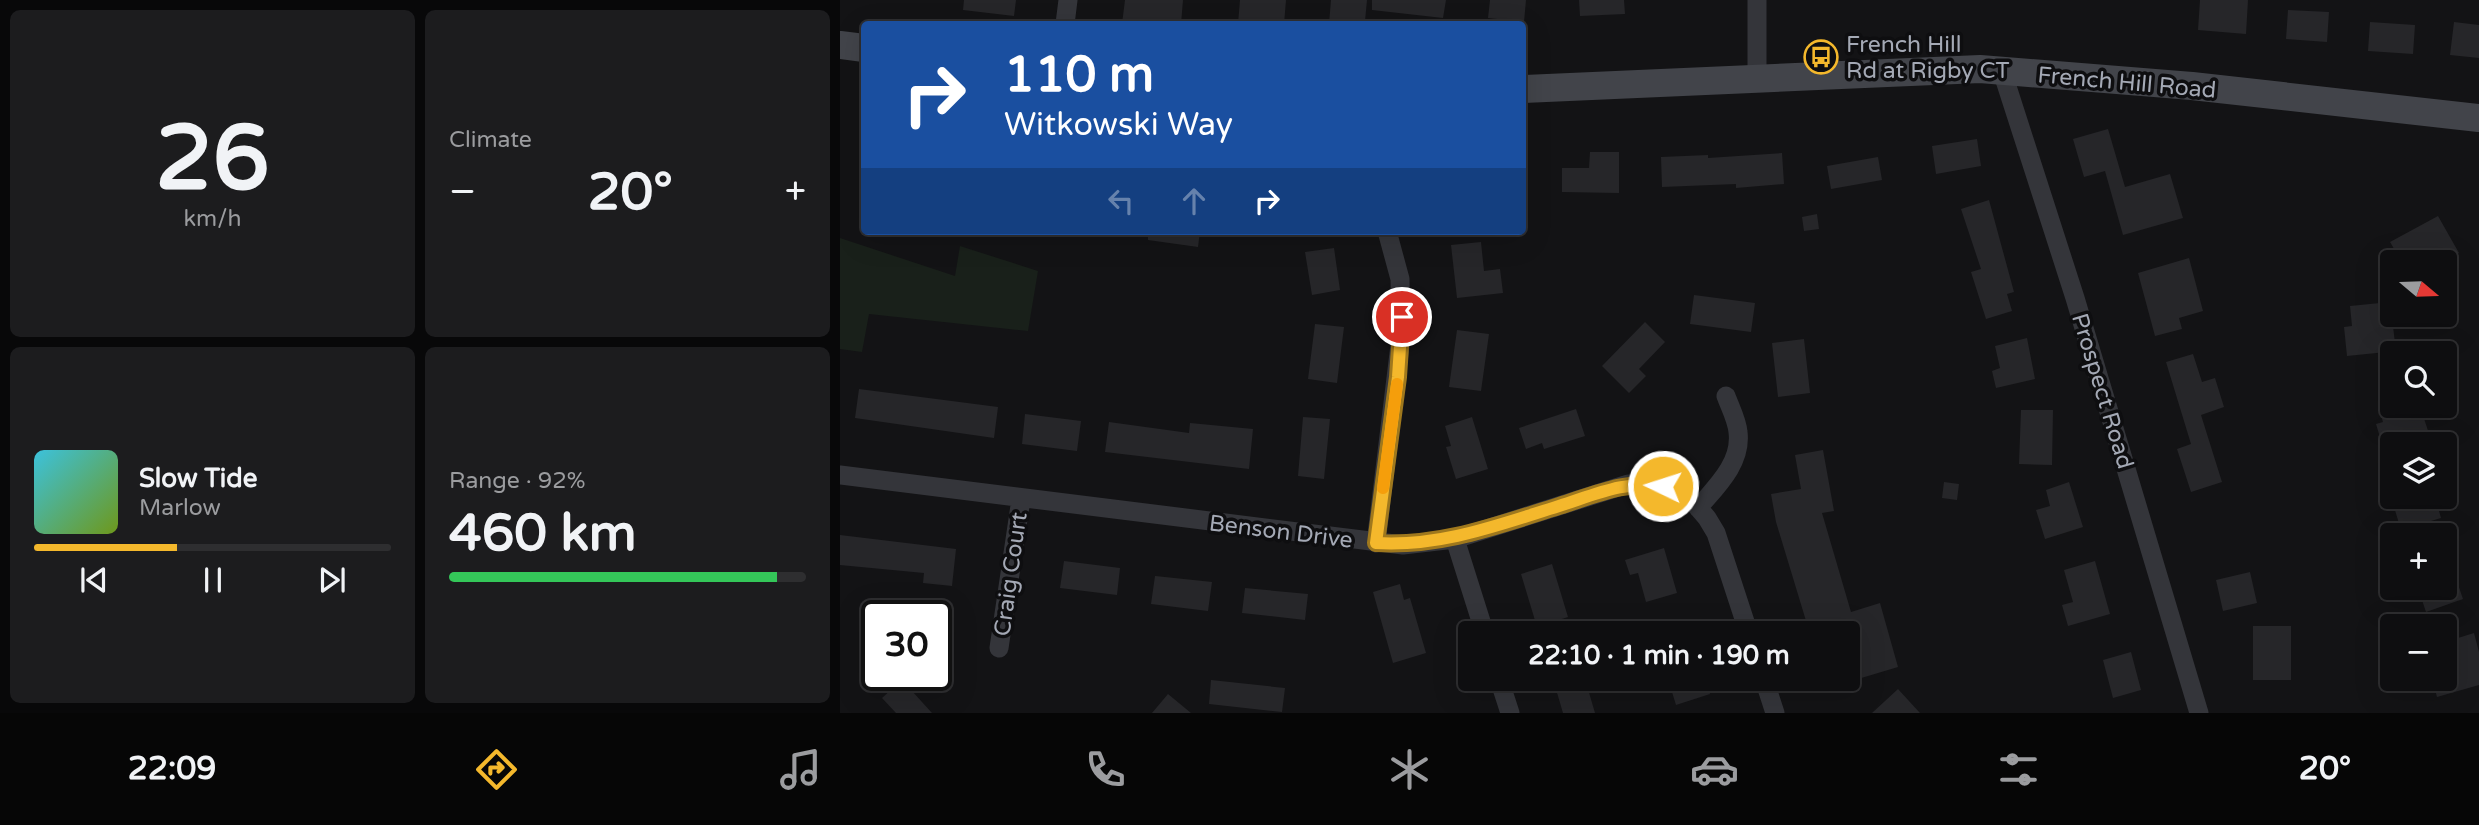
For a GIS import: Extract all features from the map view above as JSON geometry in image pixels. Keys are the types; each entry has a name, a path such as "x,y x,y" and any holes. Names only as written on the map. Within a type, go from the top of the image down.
{"main road":[{"path":"840,45 861,48"},
{"name":"French Hill Road","path":"1526,89 1928,71 2002,71 2192,86 2479,118"}],"street":[{"path":"1065,21 1068,0"},
{"path":"1756,79 1757,0"},
{"name":"Prospect Road","path":"2002,71 2075,298 2199,713"},
{"path":"1376,543 1401,337 1400,279 1388,235"},
{"path":"1698,508 1726,476 1734,458 1738,431 1726,396"},
{"name":"Benson Drive","path":"840,475 1403,545 1455,538 1628,484 1663,486 1680,493 1698,508 1716,533 1745,621"},
{"name":"Craig Court","path":"999,648 1021,499"},
{"path":"1455,538 1481,621"},
{"path":"1503,691 1510,713"},
{"path":"1768,691 1775,713"}],"shaded area":[{"path":"840,238 955,276 960,246 1038,271 1028,331 869,314 862,352 840,349"}],"building":[{"path":"964,0 1016,0 1014,16 963,10"},
{"path":"1125,0 1183,0 1181,21 1122,21"},
{"path":"1240,0 1286,0 1284,21 1238,21"},
{"path":"1331,0 1367,0 1365,21 1329,21"},
{"path":"1372,0 1446,0 1443,18 1372,10"},
{"path":"1490,0 1526,0 1524,21 1488,18"},
{"path":"1579,0 1624,0 1625,14 1580,16"},
{"path":"2200,0 2248,0 2246,34 2198,30"},
{"path":"2288,10 2329,12 2327,42 2286,39"},
{"path":"2370,22 2415,25 2413,54 2368,51"},
{"path":"2454,22 2479,25 2479,58 2450,55"},
{"path":"2108,129 2125,187 2170,174 2183,218 2123,235 2105,171 2084,177 2073,139"},
{"path":"1977,139 1981,166 1936,174 1932,146"},
{"path":"1590,152 1619,152 1619,193 1562,192 1562,168 1589,168"},
{"path":"1782,153 1784,184 1736,188 1736,184 1662,187 1661,157 1708,155 1708,158"},
{"path":"1878,157 1882,180 1831,189 1827,166"},
{"path":"1989,200 2014,292 2007,294 2012,311 1986,319 1971,272 1981,269 1961,209"},
{"path":"1817,214 1819,229 1804,231 1802,217"},
{"path":"2438,216 2459,253 2457,254 2457,250 2395,250 2390,242"},
{"path":"1148,235 1200,235 1198,247 1148,240"},
{"path":"1481,242 1484,271 1500,269 1503,293 1457,298 1451,245"},
{"path":"1334,248 1340,290 1312,295 1305,252"},
{"path":"2189,258 2203,311 2179,318 2182,329 2155,336 2138,273"},
{"path":"1694,295 1755,303 1751,332 1690,324"},
{"path":"2380,303 2380,327 2393,327 2395,341 2380,341 2380,353 2347,356 2344,327 2352,326 2350,306"},
{"path":"1645,322 1665,342 1639,369 1646,376 1629,393 1602,366"},
{"path":"1315,324 1344,327 1337,383 1308,379"},
{"path":"1457,330 1489,334 1481,391 1449,387"},
{"path":"2027,338 2035,379 1996,388 1992,371 2000,368 1995,346"},
{"path":"1804,339 1810,393 1778,397 1772,343"},
{"path":"2193,354 2202,382 2215,378 2224,407 2201,415 2222,482 2191,492 2177,449 2191,444 2166,362"},
{"path":"859,389 998,407 994,438 855,418"},
{"path":"1576,409 1585,436 1544,449 1542,443 1526,449 1519,428"},
{"path":"2021,410 2053,410 2052,465 2019,464"},
{"path":"1025,414 1081,421 1077,451 1022,444"},
{"path":"1303,417 1330,419 1324,479 1298,476"},
{"path":"1472,417 1488,469 1456,479 1446,447 1451,446 1445,426"},
{"path":"2382,418 2424,418 2428,432 2380,432 2380,437 2376,424 2383,422"},
{"path":"1109,422 1189,433 1190,423 1253,429 1249,469 1105,452"},
{"path":"1823,450 1834,511 1822,513 1851,612 1880,603 1898,667 1860,678 1860,621 1806,621 1776,522 1771,494 1801,489 1795,455"},
{"path":"1944,482 1959,484 1957,500 1942,498"},
{"path":"2069,482 2083,527 2045,539 2036,510 2050,506 2046,490"},
{"path":"2395,509 2438,509 2441,518 2424,523 2399,523"},
{"path":"840,535 956,549 952,586 923,583 924,573 840,565"},
{"path":"1664,548 1677,593 1646,602 1638,573 1630,575 1625,560"},
{"path":"1064,561 1120,568 1117,595 1060,588"},
{"path":"2095,561 2110,614 2068,626 2062,605 2073,602 2064,570"},
{"path":"1552,564 1568,617 1556,621 1535,621 1521,574"},
{"path":"2250,572 2257,603 2223,611 2216,580"},
{"path":"1155,576 1212,582 1208,611 1151,604"},
{"path":"2457,581 2463,599 2426,612 2422,600 2457,600"},
{"path":"1400,584 1404,600 1410,598 1426,653 1393,663 1373,592"},
{"path":"1245,588 1308,594 1305,620 1242,613"},
{"path":"2253,626 2291,626 2291,680 2253,680"},
{"path":"2474,633 2479,652 2479,685 2437,697 2435,691 2457,691 2457,638"},
{"path":"2131,652 2141,690 2113,698 2103,660"},
{"path":"1211,680 1285,688 1282,712 1209,704"},
{"path":"1898,689 1920,713 1872,713"},
{"path":"890,691 912,691 932,713 896,713 882,698"},
{"path":"1557,691 1589,691 1595,713 1563,713"},
{"path":"1672,691 1709,691 1710,694 1676,705"},
{"path":"1168,694 1191,713 1152,713"}],"slow traffic":[{"path":"1383,488 1397,384"}],"place":[{"name":"French Hill Rd at Rigby CT","path":"1821,57"}],"route":[{"path":"1402,317 1398,377 1376,543 1403,545 1455,538 1628,484 1663,486"}]}
